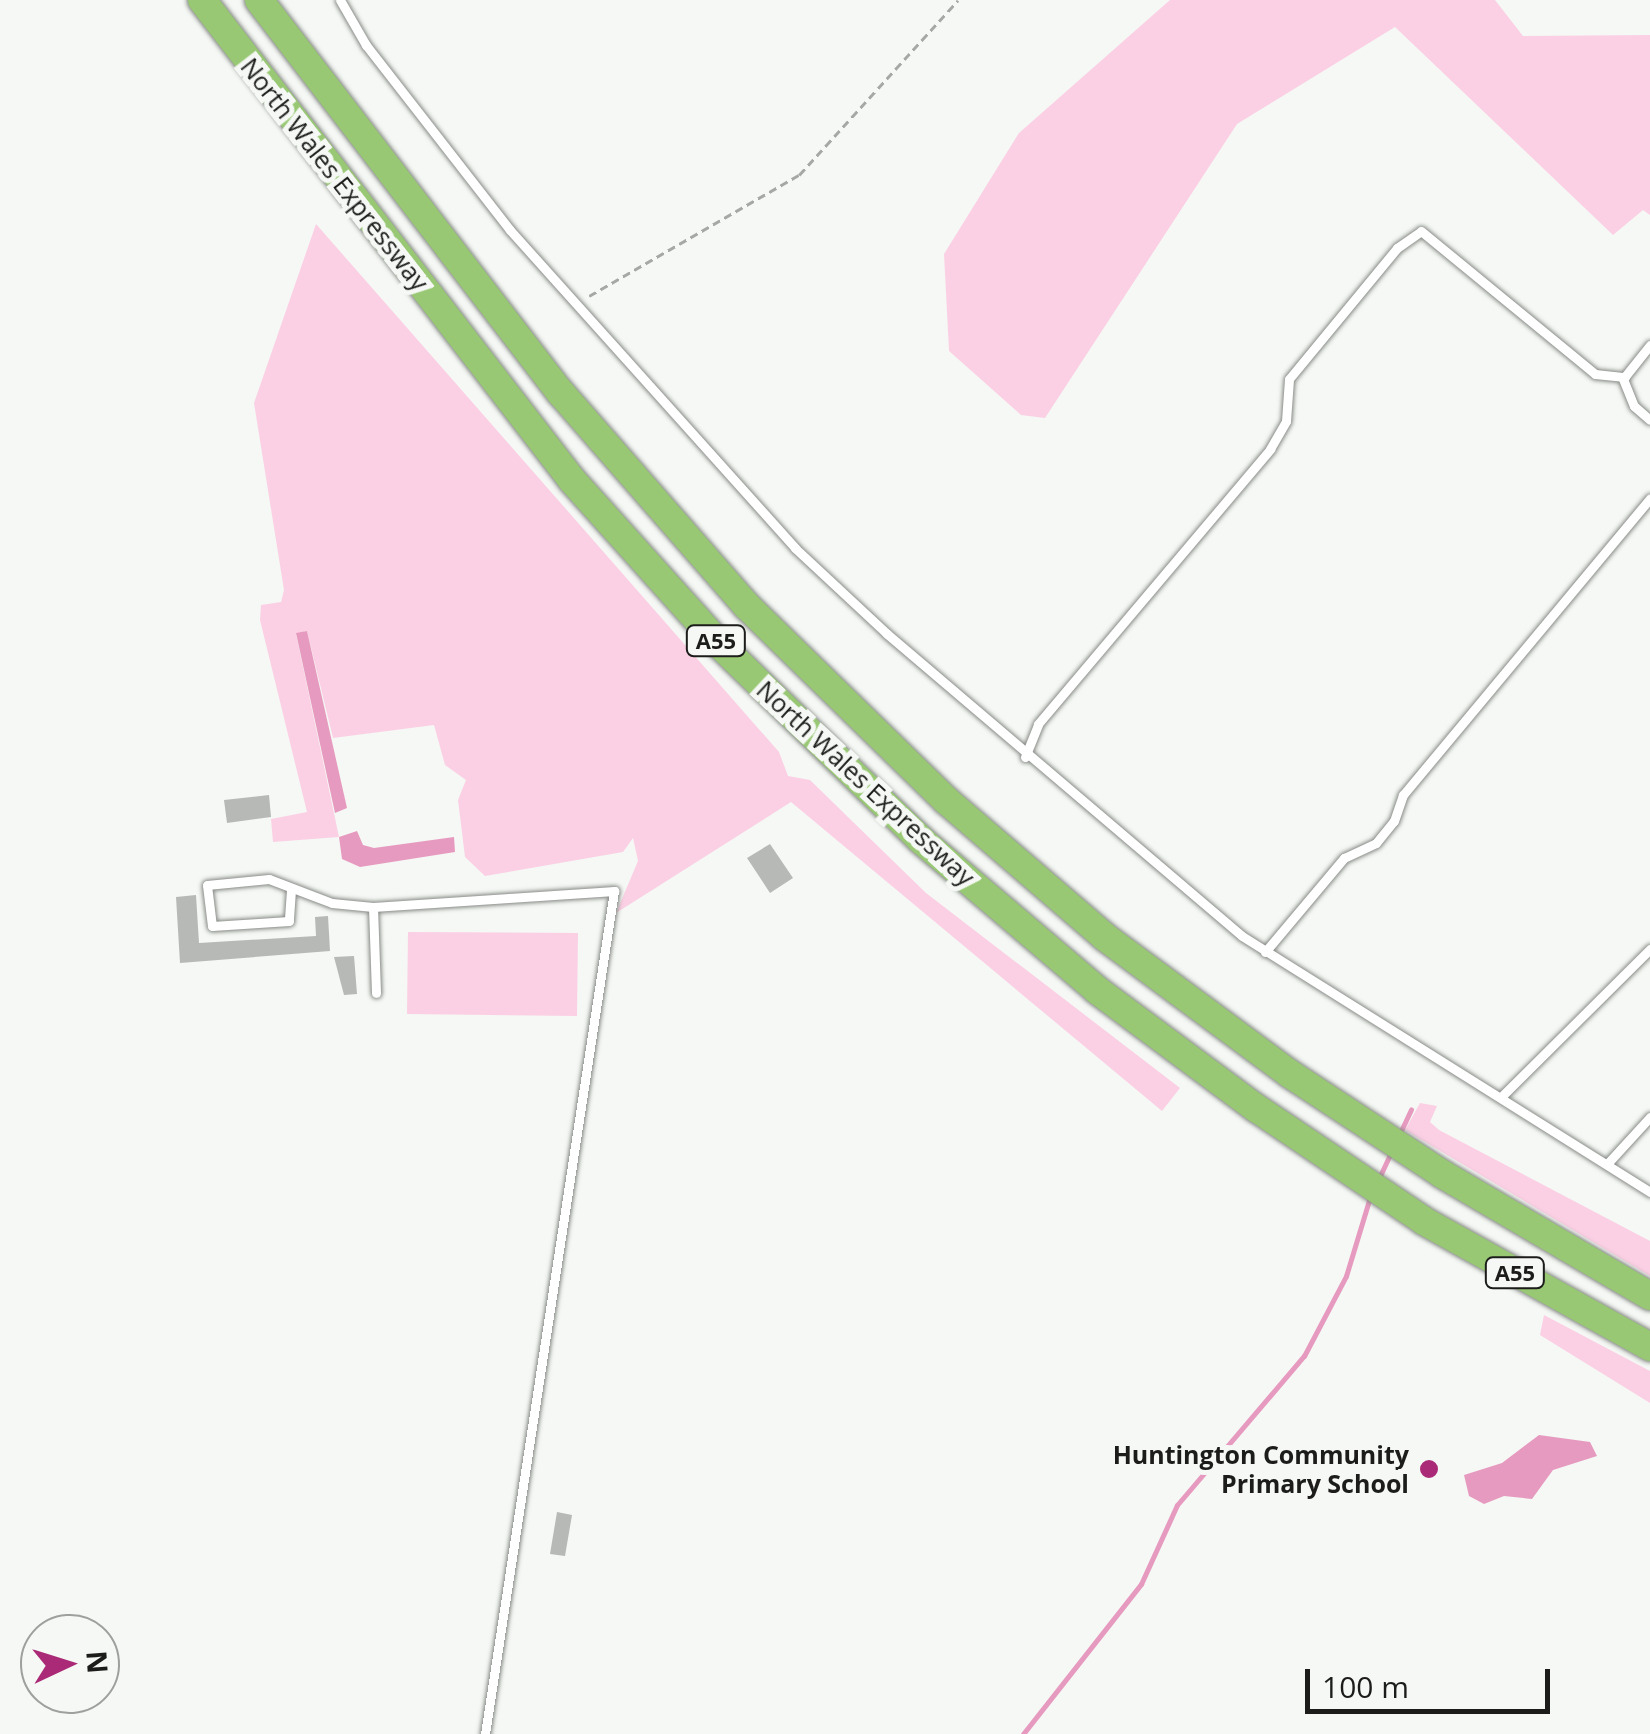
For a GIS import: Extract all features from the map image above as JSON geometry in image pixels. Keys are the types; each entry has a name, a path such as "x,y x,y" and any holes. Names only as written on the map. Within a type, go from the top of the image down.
{"highway":[{"name":"North Wales Expressway","path":"202,0 572,480 720,645 921,840 1096,990 1344,1168 1382,1194 1650,1347"},
{"name":"North Wales Expressway","path":"260,0 560,393 747,606 946,800 1105,937 1368,1126 1650,1296"}],"lane":[{"path":"340,0 366,46 574,304 795,548 1025,757 1265,952 1502,1096 1650,1192"},
{"path":"1025,757 1038,724 1270,449 1286,421 1289,380 1397,248 1421,232 1595,374 1625,377"},
{"path":"1625,377 1650,345"},
{"path":"1625,377 1634,406 1650,420"},
{"path":"1265,952 1344,858 1376,843 1394,822 1403,794 1650,499"},
{"path":"291,890 289,921 212,926 207,885 269,879 291,890 373,907 614,890 485,1734"},
{"path":"373,907 376,993"},
{"path":"1502,1096 1650,950"},
{"path":"1608,1164 1650,1117"}],"path":[{"path":"574,304 799,175 958,0"}],"shaded area":[{"path":"1170,0 1495,0 1523,36 1650,35 1650,215 1643,210 1613,235 1395,27 1237,124 1045,418 1021,415 949,351 944,254 1019,133"},
{"path":"316,224 779,752 788,776 810,780 926,893 1180,1088 1162,1111 791,802 616,913 638,861 633,838 623,852 485,876 465,857 458,800 466,780 445,765 434,725 333,738 307,631 296,634 339,837 273,842 271,819 307,812 260,620 261,605 281,602 284,590 254,403"},
{"path":"307,631 347,808 335,813 296,633"},
{"path":"357,831 363,845 374,848 454,837 455,852 360,867 342,859 339,837"},
{"path":"408,932 578,933 577,1016 407,1014"},
{"path":"1420,1103 1437,1106 1430,1122 1439,1130 1650,1241 1650,1276 1405,1130"},
{"path":"1544,1315 1650,1371 1650,1403 1540,1335"},
{"path":"1539,1435 1590,1442 1597,1456 1553,1470 1532,1499 1504,1496 1484,1504 1469,1496 1464,1475 1502,1463"}],"building":[{"path":"269,795 271,817 227,823 224,800"},
{"path":"770,844 793,878 770,893 747,858"},
{"path":"196,895 199,943 316,936 315,917 328,916 330,951 180,963 176,897"},
{"path":"354,956 357,994 344,995 334,957"},
{"path":"557,1512 572,1515 565,1556 550,1554"}],"waterway":[{"path":"1400,1133 1411,1109"},
{"path":"1379,1178 1391,1152"},
{"path":"1023,1734 1141,1584 1177,1505 1304,1356 1346,1276 1370,1197"}],"place":[{"name":"Huntington Community Primary School","path":"1429,1469"}]}
